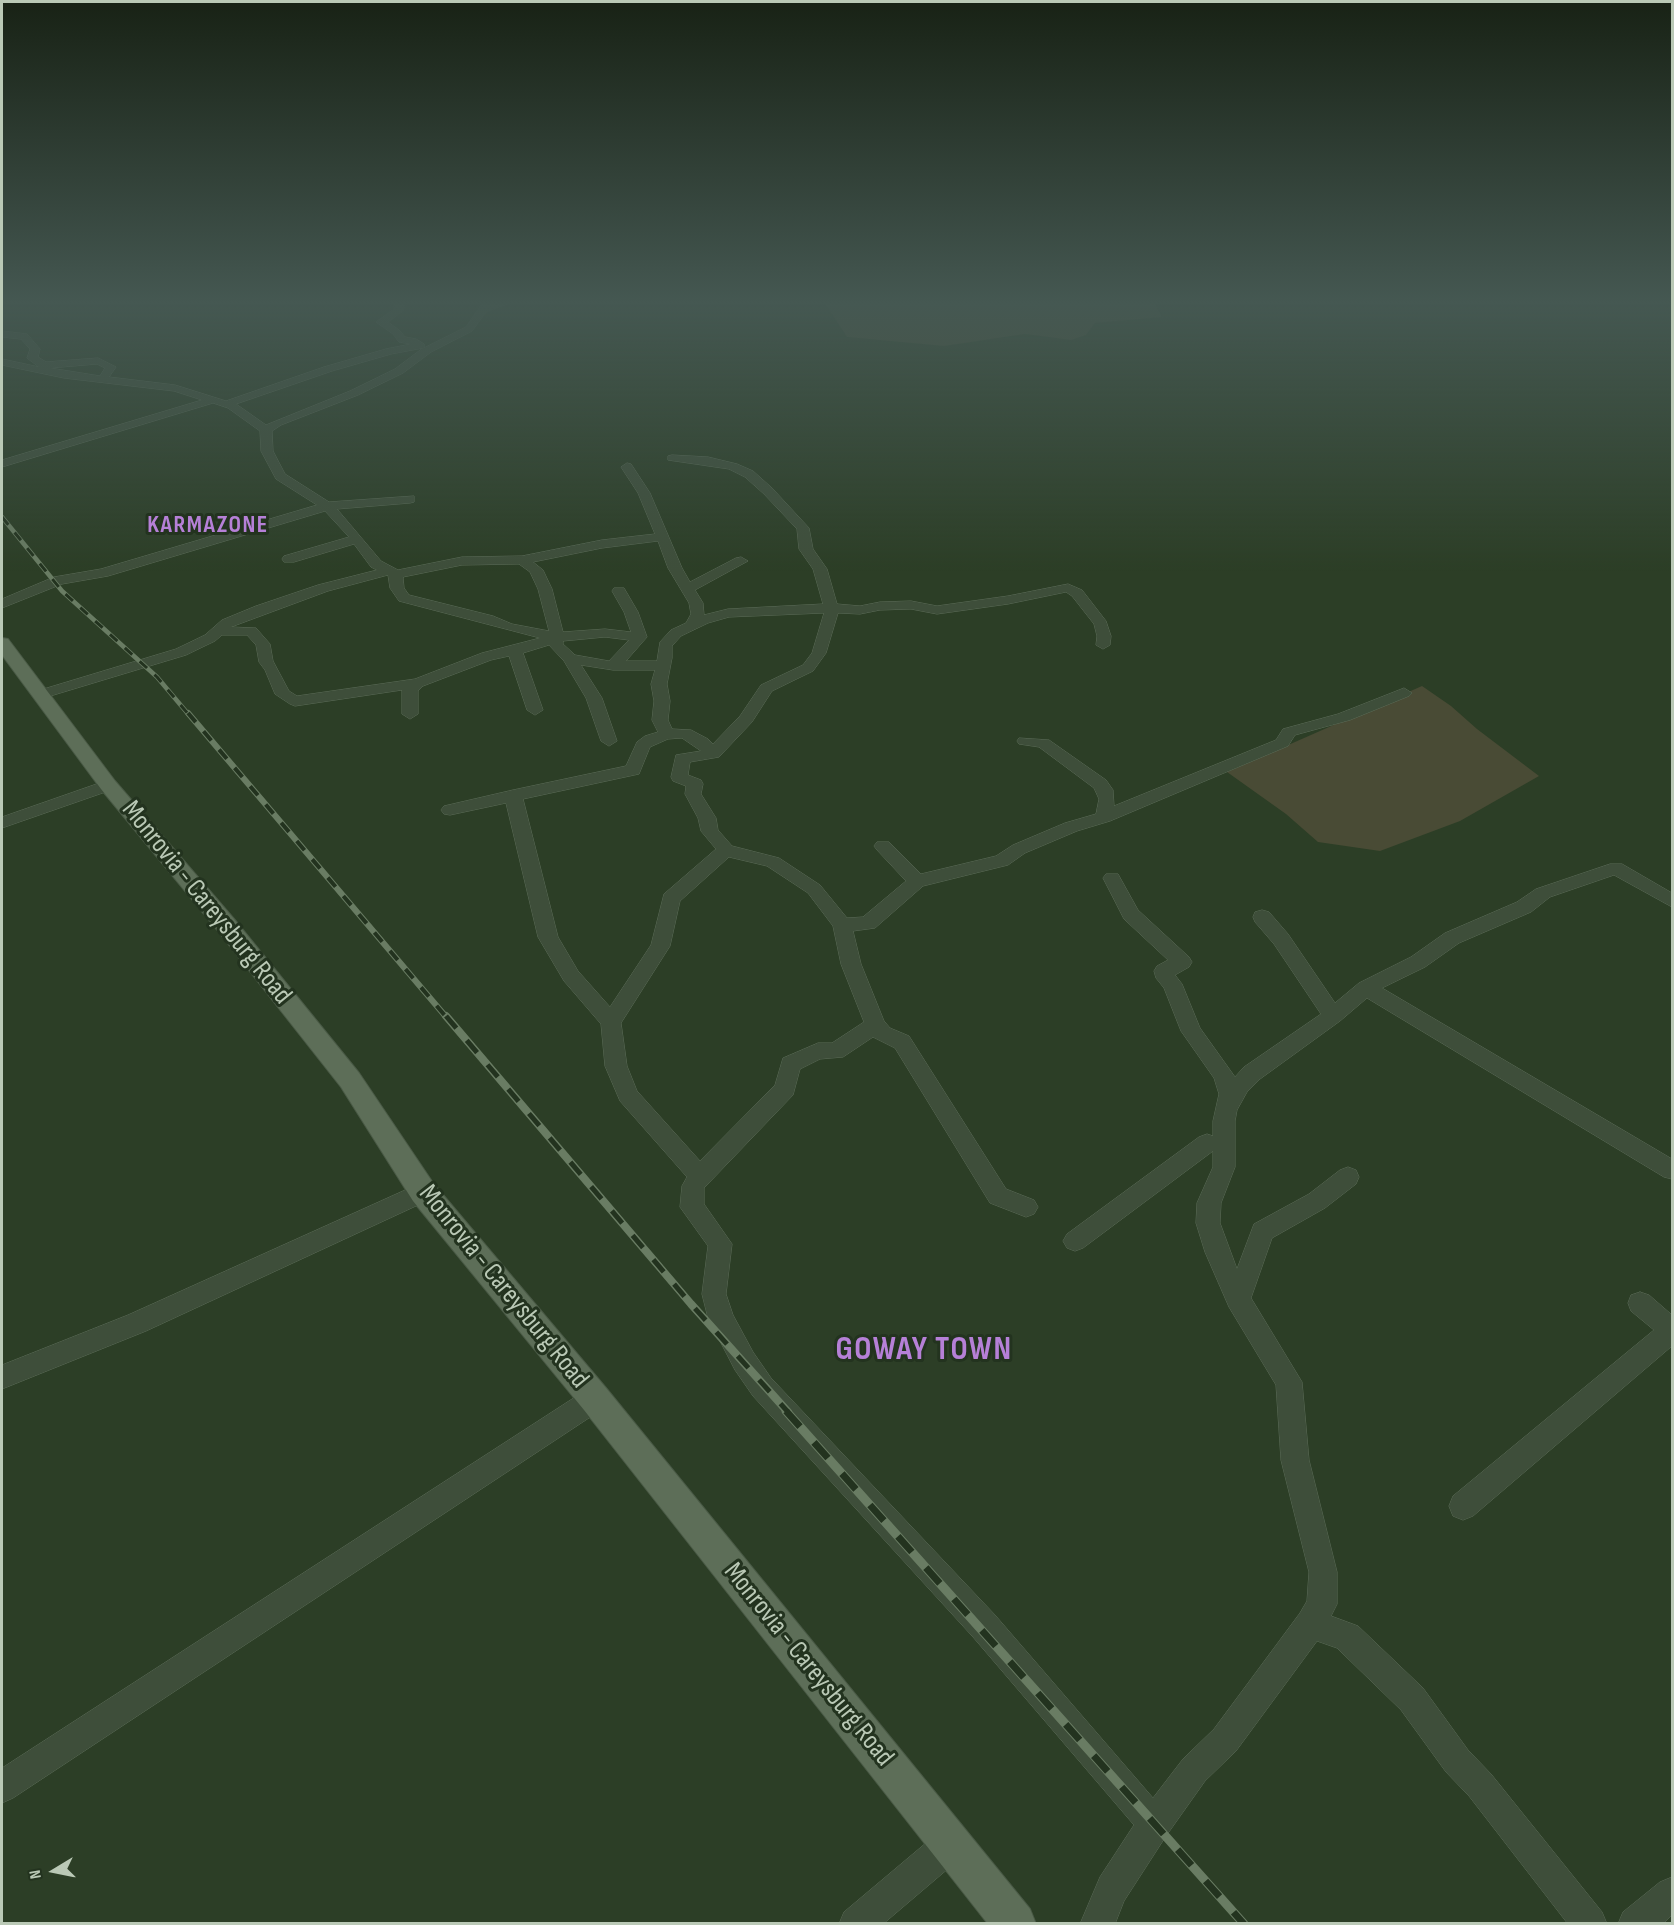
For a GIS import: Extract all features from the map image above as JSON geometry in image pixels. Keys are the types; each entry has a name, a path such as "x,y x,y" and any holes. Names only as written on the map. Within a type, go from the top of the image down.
{"main road":[{"name":"Monrovia - Careysburg Road","path":"3,648 42,694 108,784 226,925 350,1080 423,1192 594,1399 1014,1923"}],"street":[{"path":"187,392 226,404 266,430"},
{"path":"226,404 264,392"},
{"path":"266,430 277,423 356,392"},
{"path":"2,464 213,400"},
{"path":"266,430 267,451 279,476 327,506 352,532 376,564 391,572 404,598 556,638"},
{"path":"672,458 733,466 748,474 768,491 803,528 806,549 820,569 831,608 819,653 808,668 766,688 746,719 713,754 682,758 679,777 694,784 693,794 707,818 710,831 726,850 773,862 814,889 842,925 851,964 875,1025 883,1034 902,1042 998,1196 1026,1207"},
{"path":"627,467 644,493 675,568 696,603 698,614 691,626"},
{"path":"2,604 59,580 103,573 327,506 410,499"},
{"path":"42,694 197,646 227,623 287,599 391,572 462,561 522,560 602,544 662,537"},
{"path":"289,559 355,539"},
{"path":"522,560 530,564 540,579 556,626 556,645 570,659 594,698 609,741"},
{"path":"687,589 741,561"},
{"path":"668,734 660,720 662,701 659,684 665,645 676,633 729,613 831,608 860,610 880,606 911,605 937,610 1008,600 1068,588 1077,593 1101,624 1104,636 1103,645"},
{"path":"619,591 631,612 640,637"},
{"path":"860,610 863,606 884,600 887,592"},
{"path":"218,631 251,631 263,644 266,662 272,669 283,694 294,701 418,683 487,656 515,651 556,638 605,633 640,637"},
{"path":"613,666 640,637"},
{"path":"515,651 535,710"},
{"path":"570,659 613,666 663,664"},
{"path":"410,714 410,690 418,683"},
{"path":"842,925 868,923 917,881 1002,861 1019,849 1071,827 1104,818 1282,743 1289,732 1344,717 1404,693"},
{"path":"450,810 633,770 643,745 651,739 668,734 685,733 702,742 713,754"},
{"path":"1025,741 1042,743 1100,784 1105,790 1107,799 1104,818"},
{"path":"2,823 108,784"},
{"path":"513,795 548,938 571,976 611,1022 616,1066 628,1095 645,1117 700,1176"},
{"path":"884,846 917,881"},
{"path":"611,1022 660,946 671,898 726,850"},
{"path":"1228,1107 1239,1086 1252,1073 1333,1016 1366,988 1418,962 1452,938 1524,907 1543,894 1616,868 1672,901"},
{"path":"1097,1923 1112,1889 1154,1824 1194,1770 1225,1740 1311,1624 1322,1604 1323,1572 1295,1460 1289,1382 1238,1299 1217,1252 1208,1223 1209,1203 1224,1167 1224,1121 1230,1094 1222,1073 1191,1031 1182,1006 1164,971 1182,962 1131,914 1112,878"},
{"path":"1262,917 1281,939 1333,1016"},
{"path":"1366,988 1672,1170"},
{"path":"875,1025 836,1051 818,1051 790,1064 785,1089 700,1176 693,1186 692,1207 720,1244 714,1294 721,1318 744,1361 762,1387 984,1626 1154,1824"},
{"path":"1075,1241 1207,1143"},
{"path":"1238,1299 1262,1231 1317,1200 1348,1177"},
{"path":"2,1377 137,1323 423,1192"},
{"path":"1463,1506 1672,1331 1640,1303"},
{"path":"2,1787 594,1399"},
{"path":"1311,1624 1347,1636 1412,1699 1457,1761 1480,1785 1590,1923"},
{"path":"856,1923 951,1844"},
{"path":"1635,1923 1672,1894"}],"green space":[{"path":"1422,686 1451,706 1477,729 1539,776 1460,821 1380,851 1318,842 1286,814 1227,772"}],"railway":[{"path":"2,517 62,591 157,677 189,715"},
{"path":"188,713 447,1018"},
{"path":"446,1016 691,1304 788,1412"},
{"path":"786,1411 1244,1924"}],"district":[{"name":"KARMAZONE","path":"208,526"},
{"name":"GOWAY TOWN","path":"924,1351"}]}
